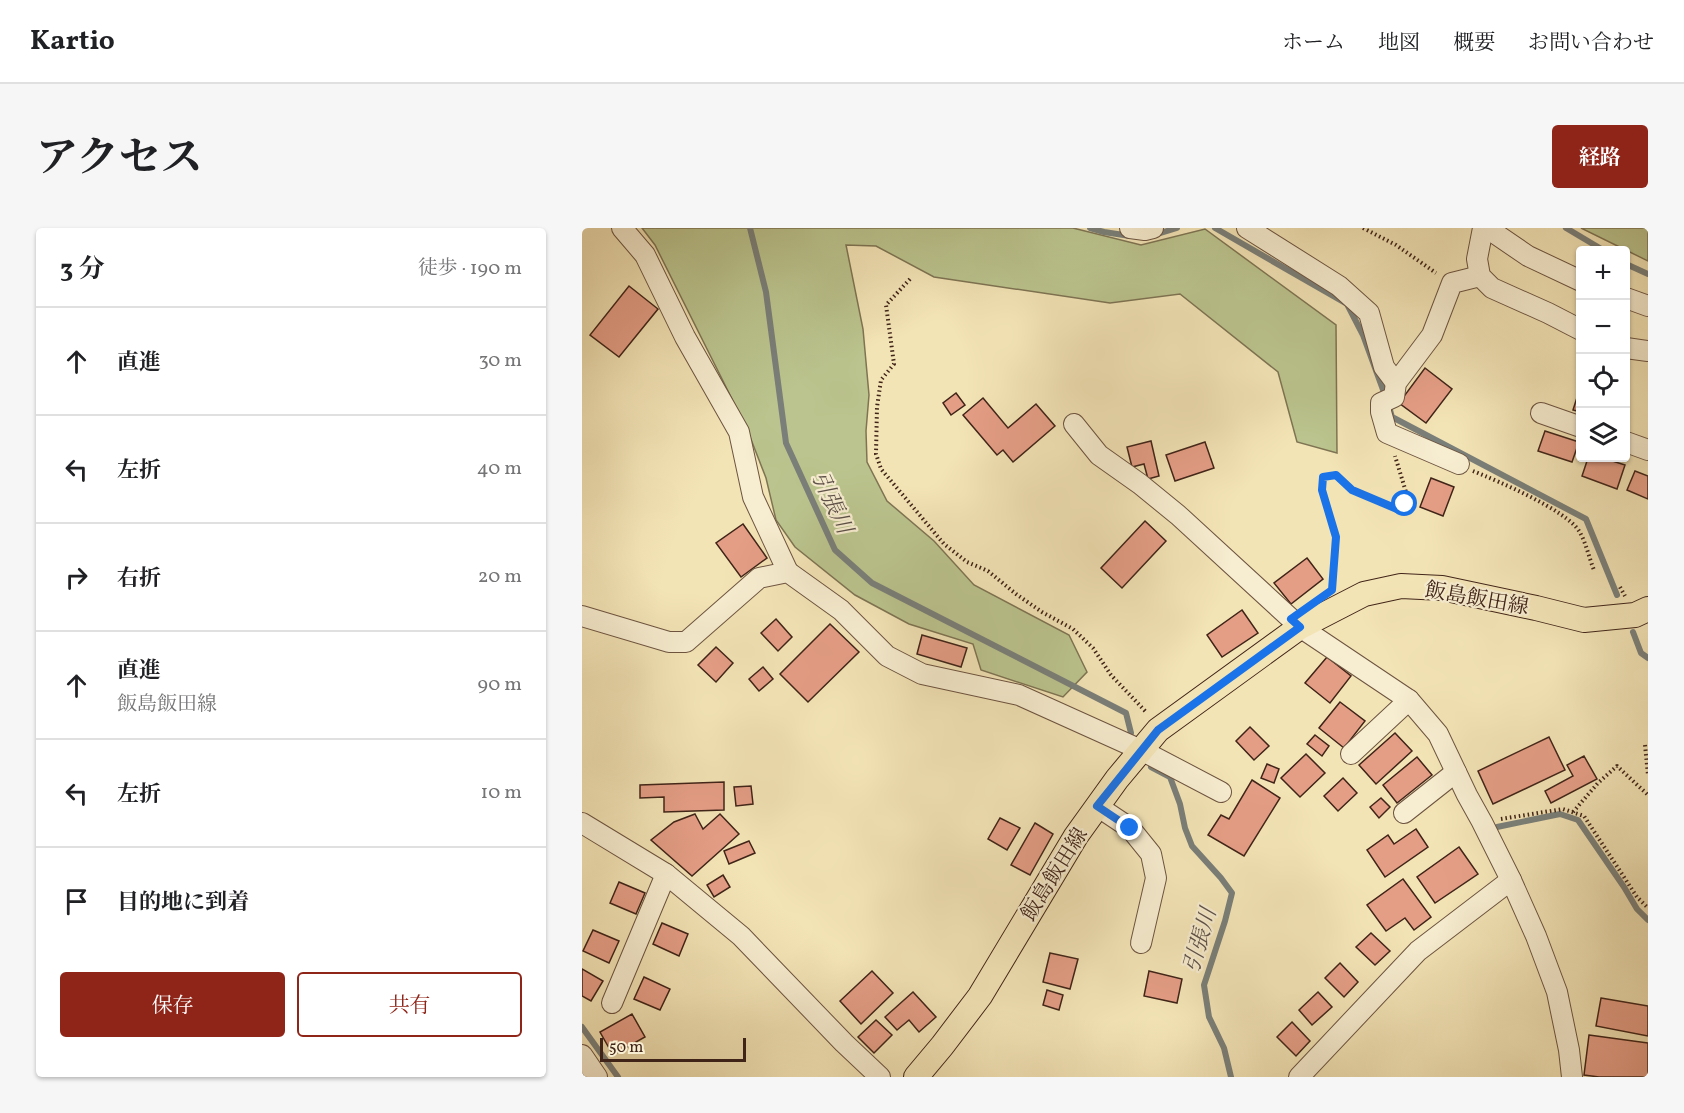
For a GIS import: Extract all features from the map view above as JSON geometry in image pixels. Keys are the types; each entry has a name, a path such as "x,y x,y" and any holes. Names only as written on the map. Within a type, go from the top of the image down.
{"main road":[{"name":"飯島飯田線","path":"916,1077 980,996 1076,836 1158,730 1300,627 1364,594 1401,586 1442,588 1584,620 1635,615 1648,609"}],"street":[{"path":"622,228 645,255 685,337 739,432 753,497 788,572 842,610 887,656 922,674 1018,695 1141,750 1221,792"},
{"path":"1131,228 1145,231 1153,228"},
{"path":"1247,228 1340,286 1369,313 1390,394"},
{"path":"1576,279 1528,256 1485,228 1477,259 1480,276 1492,288 1576,327"},
{"path":"1459,465 1387,433 1381,412 1390,394 1432,335 1452,283 1480,276"},
{"path":"1630,299 1648,306"},
{"path":"1630,349 1648,351"},
{"path":"1540,413 1576,425"},
{"path":"1074,424 1100,455 1178,515 1300,627 1409,700 1438,734 1511,880 1536,936 1557,992 1572,1077"},
{"path":"1630,443 1648,450"},
{"path":"582,616 669,642 686,642 759,578 788,572"},
{"path":"1351,754 1409,700"},
{"path":"1404,813 1456,772"},
{"path":"1097,806 1130,828 1151,854 1156,878 1141,943"},
{"path":"582,823 666,874 741,936 880,1077"},
{"path":"612,1003 666,874"},
{"path":"1299,1077 1418,951 1511,880"},
{"path":"582,1055 597,1077"}],"path":[{"path":"1363,228 1396,245 1452,283"},
{"path":"910,279 886,305 894,364 880,380 876,454 881,469 944,543 967,562 988,571 1042,612 1073,629 1093,648 1111,675 1144,709 1158,730"},
{"path":"1332,590 1336,537 1322,490 1323,477 1336,475 1352,490 1397,509 1405,504 1406,492 1387,433"},
{"path":"1459,465 1538,502 1571,521 1580,531 1594,570"},
{"path":"1620,587 1625,597"},
{"path":"1645,745 1648,775"},
{"path":"1573,812 1598,783 1617,766 1648,795"},
{"path":"1482,822 1563,808 1584,816 1637,897 1648,908"}],"green space":[{"path":"642,228 1073,228 1141,245 1205,229 1336,325 1337,453 1297,442 1278,372 1180,294 1110,303 934,277 876,246 846,245 863,329 869,395 866,431 867,462 887,501 934,541 974,585 1069,635 1087,672 1063,697 981,670 973,644 909,624 855,595 795,547 776,520 766,478 747,429 655,245"},
{"path":"1581,228 1648,228 1648,261 1630,252 1630,246 1618,246"}],"building":[{"path":"629,286 658,309 619,357 590,335"},
{"path":"1425,368 1452,389 1426,423 1399,403"},
{"path":"956,393 965,405 951,415 943,403"},
{"path":"983,398 1008,428 1036,404 1055,426 1013,462 1003,450 997,455 963,415"},
{"path":"1545,431 1576,441 1572,462 1538,451"},
{"path":"1151,441 1159,476 1148,479 1144,464 1132,467 1127,447"},
{"path":"1205,442 1214,468 1175,481 1166,455"},
{"path":"1587,462 1616,462 1625,465 1617,489 1582,476"},
{"path":"1635,471 1648,476 1648,499 1627,490"},
{"path":"1431,478 1454,487 1443,516 1420,507"},
{"path":"1145,521 1166,541 1122,588 1101,568"},
{"path":"743,524 767,558 741,577 716,543"},
{"path":"1307,558 1323,579 1291,604 1274,583"},
{"path":"1242,610 1258,633 1222,657 1207,635"},
{"path":"776,619 792,637 778,651 761,633"},
{"path":"830,624 859,652 808,702 780,674"},
{"path":"922,635 967,648 961,667 917,654"},
{"path":"716,647 733,663 716,682 698,665"},
{"path":"1327,657 1351,676 1330,703 1305,683"},
{"path":"763,667 773,679 759,691 749,679"},
{"path":"1340,702 1365,721 1344,748 1319,728"},
{"path":"1250,727 1269,746 1254,760 1236,741"},
{"path":"1395,733 1412,751 1376,784 1359,765"},
{"path":"1315,735 1329,746 1322,756 1307,744"},
{"path":"1549,737 1565,770 1493,804 1478,771"},
{"path":"1306,754 1325,773 1300,797 1281,778"},
{"path":"1584,756 1597,779 1551,803 1545,791 1573,776 1567,765"},
{"path":"1417,757 1432,775 1397,803 1383,785"},
{"path":"1267,764 1279,769 1274,783 1261,778"},
{"path":"1343,778 1357,793 1338,811 1324,796"},
{"path":"1252,780 1280,798 1244,856 1208,835 1221,815 1229,819"},
{"path":"724,782 724,810 664,812 664,797 640,798 640,785"},
{"path":"751,786 753,804 736,806 734,787"},
{"path":"1381,798 1390,807 1379,818 1370,807"},
{"path":"695,814 703,829 720,814 739,834 692,876 651,840 674,822"},
{"path":"1000,818 1020,828 1007,850 988,839"},
{"path":"1035,823 1053,834 1030,875 1011,865"},
{"path":"1416,829 1428,847 1385,877 1367,850 1388,835 1394,844"},
{"path":"749,841 755,853 729,864 724,851"},
{"path":"1459,847 1478,874 1435,903 1417,877"},
{"path":"723,875 730,887 714,897 707,885"},
{"path":"1403,879 1431,917 1414,930 1405,918 1386,931 1367,905"},
{"path":"619,882 645,893 636,914 610,903"},
{"path":"662,923 688,934 679,956 653,944"},
{"path":"593,930 619,941 609,963 583,951"},
{"path":"1371,933 1390,951 1375,965 1356,947"},
{"path":"1050,953 1078,959 1070,989 1043,982"},
{"path":"1340,963 1358,982 1344,997 1325,978"},
{"path":"582,969 603,981 591,1001 582,996"},
{"path":"872,971 893,993 861,1024 840,1001"},
{"path":"1149,971 1182,979 1177,1003 1144,996"},
{"path":"644,977 670,989 660,1010 634,999"},
{"path":"1047,990 1063,995 1059,1010 1043,1005"},
{"path":"913,992 936,1017 919,1032 909,1020 897,1030 885,1017"},
{"path":"1318,992 1332,1007 1312,1025 1299,1010"},
{"path":"1601,998 1648,1006 1648,1036 1596,1026"},
{"path":"632,1014 645,1037 613,1055 600,1032"},
{"path":"876,1020 892,1035 874,1053 858,1037"},
{"path":"1292,1022 1310,1041 1296,1056 1277,1037"},
{"path":"1589,1035 1648,1043 1648,1077 1584,1075"}],"waterway":[{"name":"引張川","path":"750,228 766,292 786,443 835,550 872,583 1126,713 1131,733"},
{"path":"1090,228 1130,236"},
{"path":"1154,235 1177,228"},
{"path":"1215,228 1347,304 1363,335 1386,398"},
{"path":"1566,228 1596,246"},
{"path":"1630,266 1648,274"},
{"path":"1390,410 1392,417 1586,519 1617,595"},
{"path":"1633,632 1641,653 1648,658"},
{"name":"引張川","path":"1151,767 1170,777 1192,846 1232,893 1204,985 1209,1017 1224,1048 1231,1077"},
{"path":"1497,827 1560,814 1578,820 1637,909 1648,920"},
{"path":"582,1027 618,1077"}],"route":[{"path":"1130,828 1097,806 1141,750 1158,730 1300,627 1291,619 1332,590 1336,537 1322,490 1323,477 1336,475 1352,490 1397,509 1405,504"}]}
